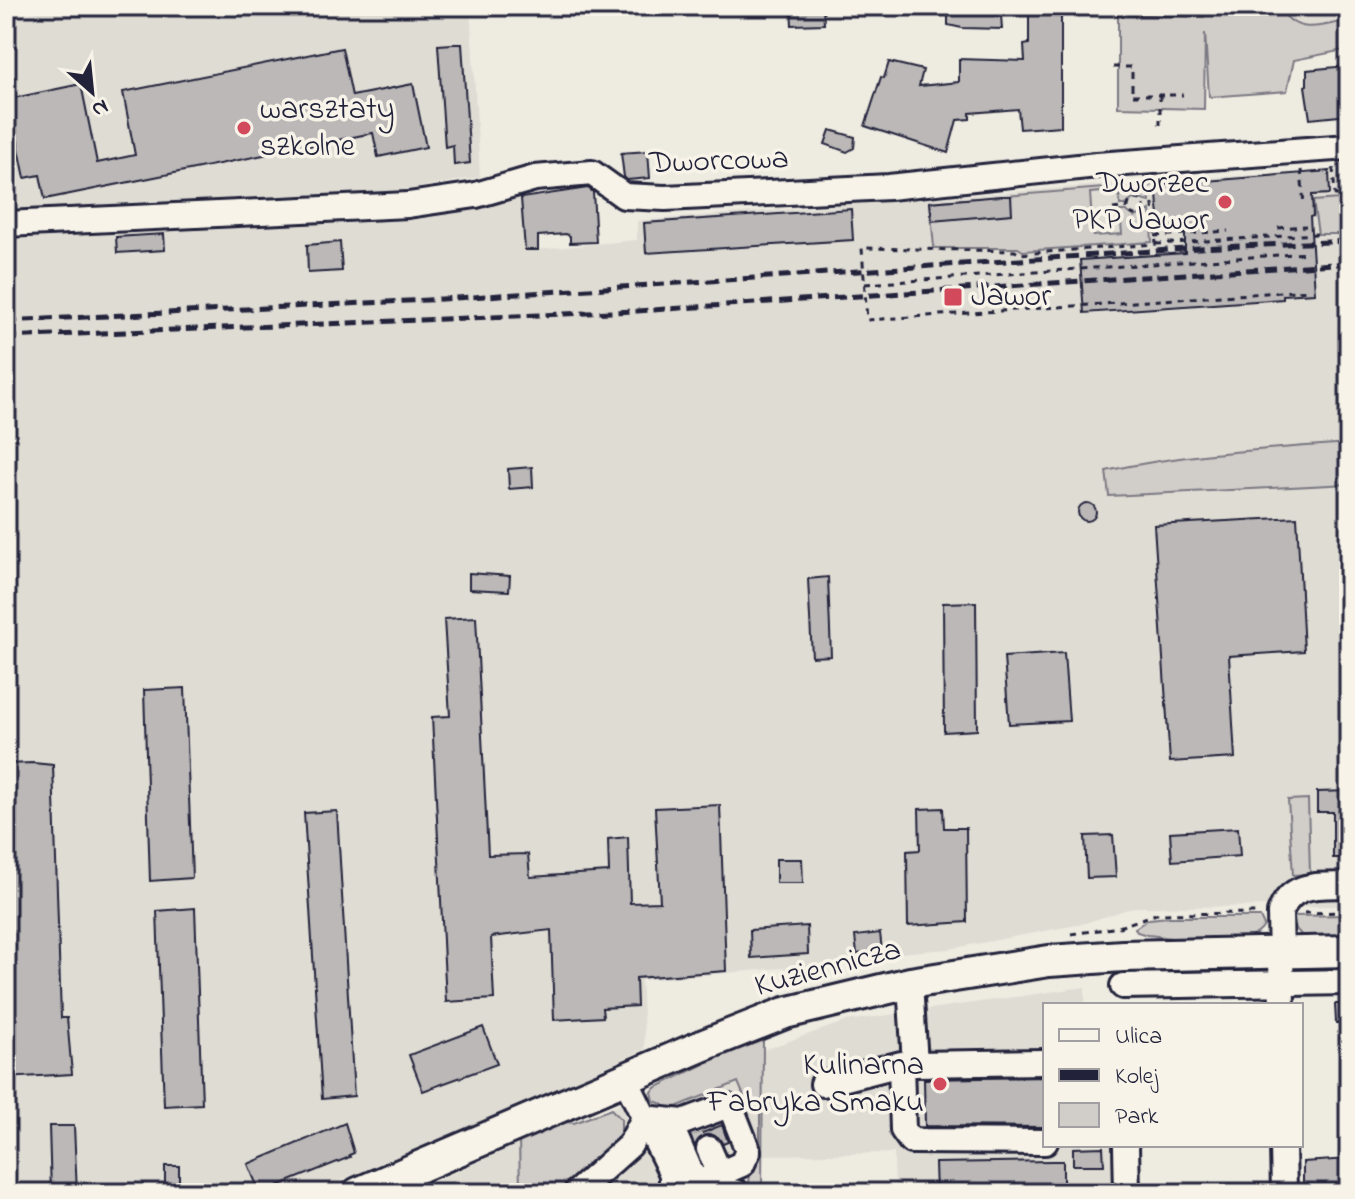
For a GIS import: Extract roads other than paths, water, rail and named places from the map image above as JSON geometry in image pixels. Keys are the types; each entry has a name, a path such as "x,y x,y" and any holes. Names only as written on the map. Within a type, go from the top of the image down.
{"main road":[{"name":"Kuziennicza","path":"358,1193 785,1013 910,983 1049,961 1123,956 1349,951"}],"street":[{"name":"Dworcowa","path":"6,224 408,205 476,195 535,178 592,173 624,196 643,199 889,187 1097,165 1341,156"},
{"path":"1282,994 1280,913 1284,903 1303,886 1349,885"},
{"path":"1123,956 1123,996 1282,994 1349,982"},
{"path":"910,983 903,1130 911,1141 1043,1142"},
{"path":"823,1084 908,1064 1043,1062"},
{"path":"626,1080 672,1184 686,1184 717,1175 748,1151 732,1110 726,1106 702,1131"},
{"path":"644,1118 702,1131"},
{"path":"576,1193 630,1145 644,1118"},
{"path":"702,1131 717,1175 737,1193"},
{"path":"702,1131 717,1175"},
{"path":"1126,1147 1127,1193"},
{"path":"1283,1147 1284,1193"}],"tunnel":[{"path":"690,1137 697,1154"}],"railway":[{"path":"6,321 427,300 1199,248 1349,241"},
{"path":"6,337 637,311 1349,263"}],"place":[{"name":"warsztaty szkolne","path":"244,128"},
{"name":"Dworzec PKP Jawor","path":"1225,202"},
{"name":"Jawor","path":"953,297"},
{"name":"Kulinarna Fabryka Smaku","path":"940,1084"}]}
